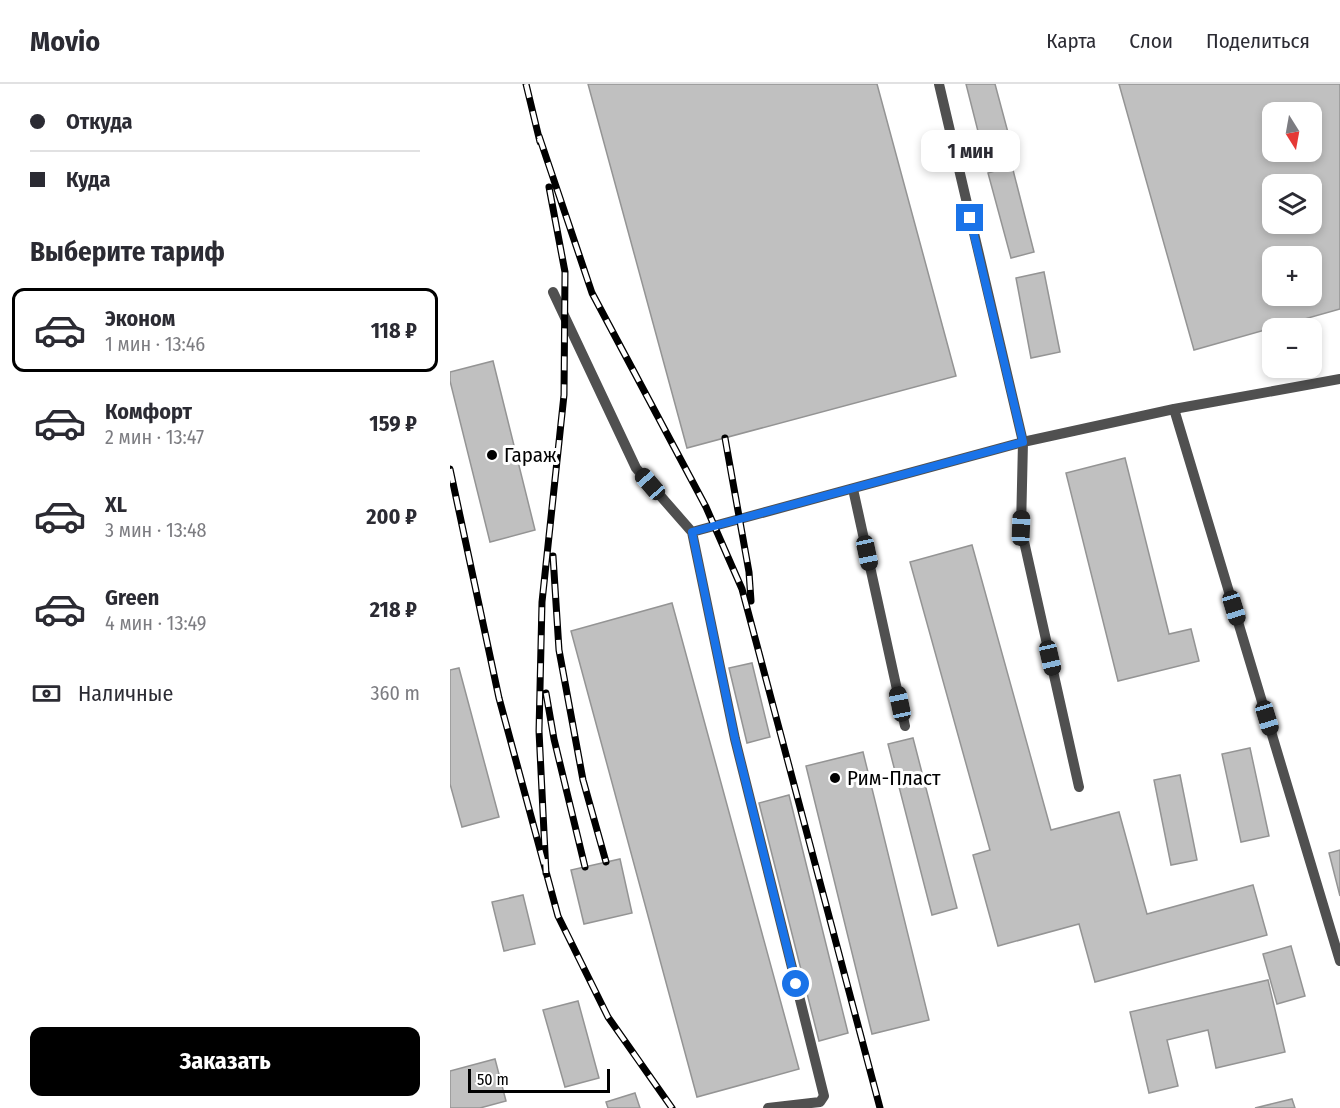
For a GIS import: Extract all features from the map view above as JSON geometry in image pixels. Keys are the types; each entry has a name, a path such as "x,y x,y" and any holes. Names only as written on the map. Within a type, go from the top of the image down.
{"lane":[{"path":"939,84 1023,442 1021,528 1079,788"},
{"path":"553,292 636,468 692,532 735,739 824,1096 820,1102 768,1108"},
{"path":"692,532 1023,442 1174,409 1340,379"},
{"path":"1174,409 1340,961"},
{"path":"853,489 905,726"}],"building":[{"path":"588,84 877,84 956,376 687,448"},
{"path":"966,84 995,84 1010,140 982,147"},
{"path":"1119,84 1340,84 1340,309 1308,318 1262,318 1262,331 1194,350"},
{"path":"1012,166 1034,252 1011,258 988,173"},
{"path":"1044,272 1060,352 1031,358 1016,278"},
{"name":"Гараж","path":"493,361 535,530 490,542 450,381 450,372"},
{"path":"1125,458 1169,634 1191,629 1199,661 1118,681 1066,473"},
{"path":"972,545 1051,830 1119,812 1147,914 1253,885 1267,935 1095,982 1079,924 998,946 973,855 990,850 910,562"},
{"path":"672,603 799,1069 697,1097 571,631"},
{"path":"752,663 770,737 747,743 729,668"},
{"path":"459,668 499,817 462,827 450,784 450,670"},
{"path":"913,738 957,908 932,915 888,744"},
{"path":"1250,748 1269,836 1241,842 1222,754"},
{"path":"863,752 929,1020 872,1034 806,766"},
{"path":"1180,775 1197,860 1171,865 1154,780"},
{"path":"789,795 848,1033 819,1041 759,803"},
{"path":"1340,850 1340,896 1329,853"},
{"path":"620,859 632,913 584,924 571,870"},
{"path":"523,895 535,944 504,951 492,902"},
{"path":"1291,946 1305,996 1277,1004 1263,954"},
{"path":"1268,980 1285,1052 1216,1068 1208,1030 1167,1040 1178,1086 1149,1093 1130,1012"},
{"path":"578,1001 599,1078 565,1087 543,1010"},
{"path":"495,1059 506,1101 480,1108 450,1108 450,1071"},
{"path":"635,1093 640,1108 608,1108 606,1102"},
{"path":"1292,1099 1295,1108 1255,1108"}],"railway":[{"path":"526,84 540,142"},
{"path":"539,136 592,293 706,507 742,589 880,1108"},
{"path":"546,873 539,731 542,602 564,395 565,272 549,187"},
{"path":"725,438 749,572 751,601"},
{"path":"450,469 499,698 558,916 608,1017 672,1108"},
{"path":"553,556 559,650 583,780 606,862"},
{"path":"546,693 554,739 585,867"}],"place":[{"name":"Гараж","path":"492,455"},
{"name":"Рим-Пласт","path":"835,778"}],"route":[{"path":"796,984 735,739 692,532 1023,442 970,218"}]}
